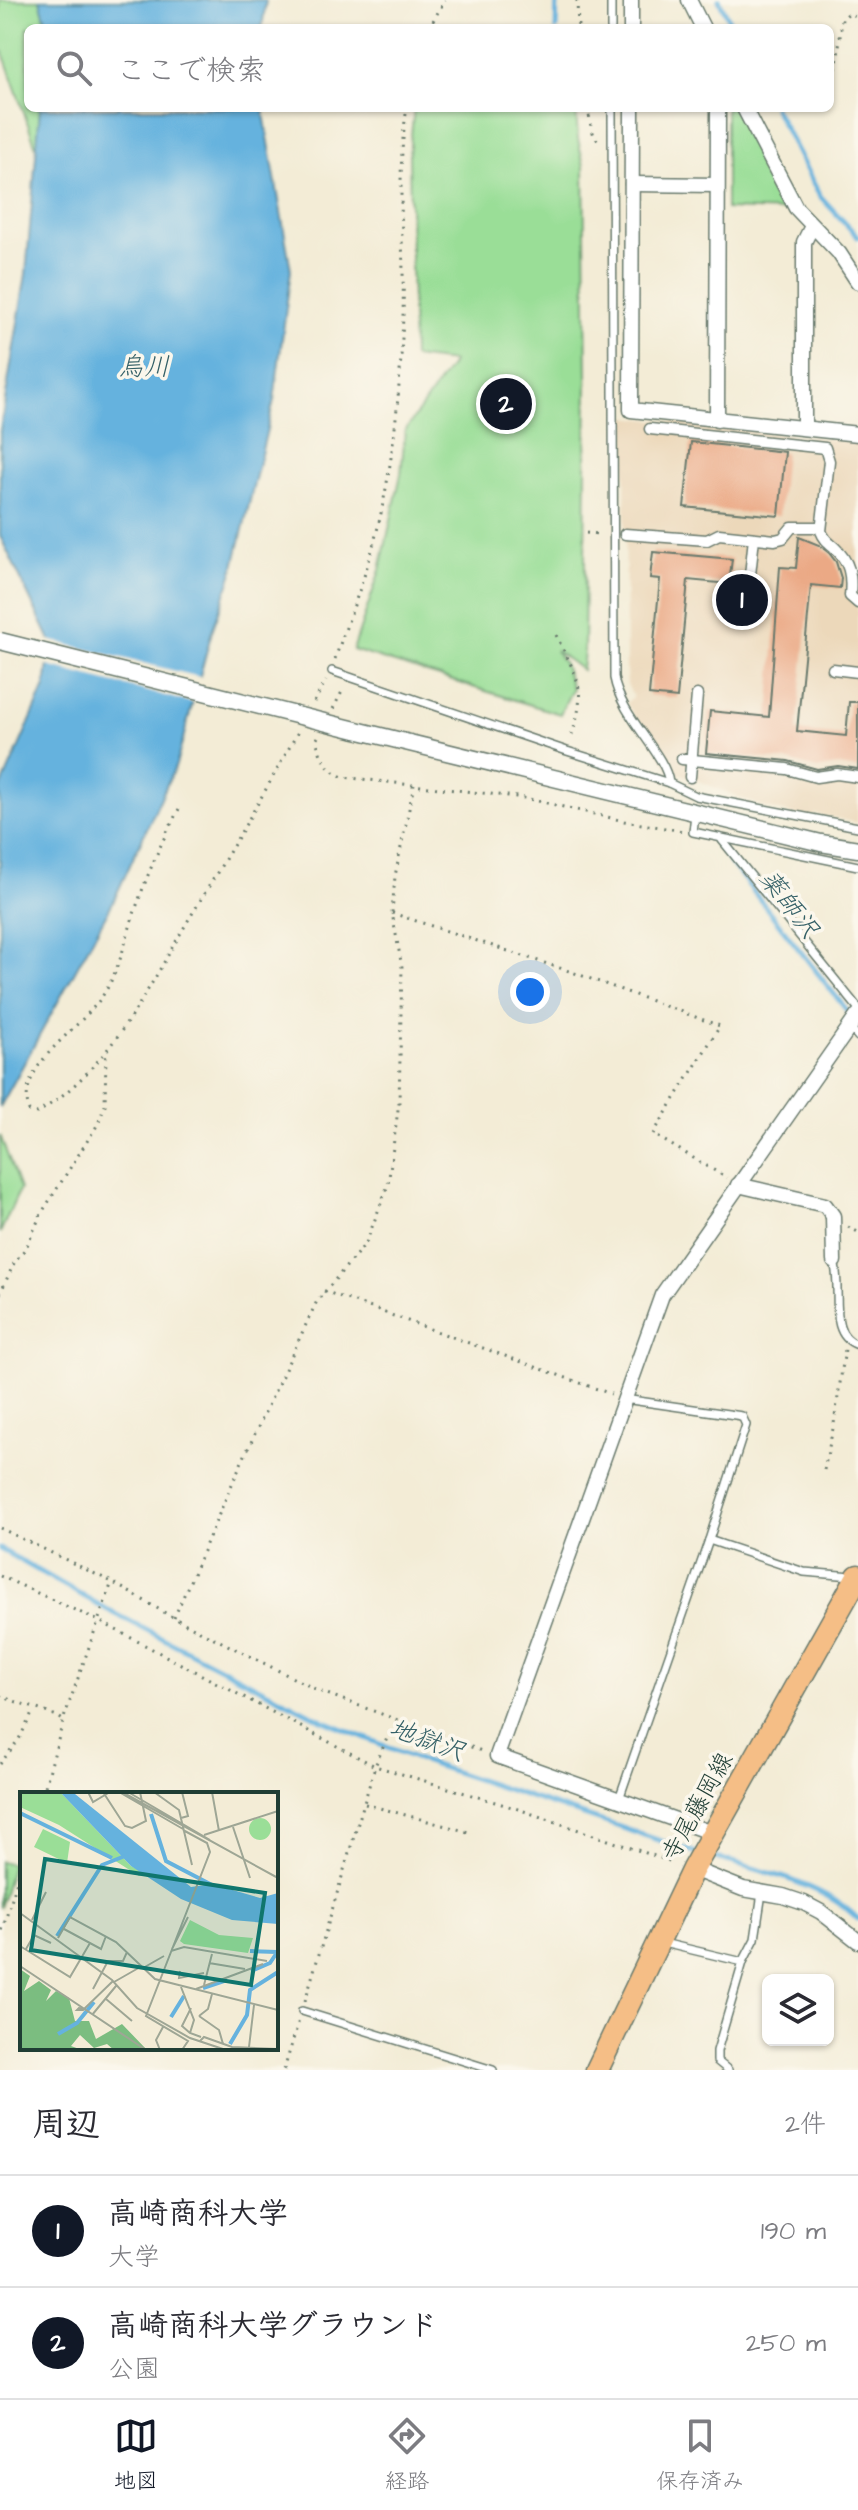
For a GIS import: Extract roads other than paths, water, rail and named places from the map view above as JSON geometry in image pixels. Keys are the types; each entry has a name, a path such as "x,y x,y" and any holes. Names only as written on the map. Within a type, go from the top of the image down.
{"main road":[{"name":"寺尾藤岡線","path":"597,2070 656,1940 702,1852 858,1576"}],"street":[{"path":"631,0 631,24"},
{"path":"689,0 701,24"},
{"path":"632,112 631,410 858,434"},
{"path":"717,420 718,112"},
{"path":"746,112 789,197 848,264 858,282"},
{"path":"632,184 717,185"},
{"path":"804,428 804,242 812,226"},
{"path":"650,429 825,448 829,461 821,527 824,538 849,564 850,596 858,603"},
{"path":"625,534 707,540 719,534 775,540 783,538 792,527 821,527"},
{"path":"750,575 754,538"},
{"path":"0,641 356,730 696,804 821,843 858,849"},
{"path":"833,669 858,672"},
{"path":"690,777 687,760 697,695"},
{"path":"687,760 787,769 816,777 837,774 858,777"},
{"path":"855,1026 662,1295 497,1756 619,1799 702,1852 743,1889 804,1903 821,1912 858,1941"},
{"path":"738,1185 825,1205 833,1216 834,1261"}],"lane":[{"path":"611,0 611,24"},
{"path":"612,112 613,664 620,701 668,775 669,783"},
{"path":"332,671 669,783 696,804 858,827"},
{"path":"690,777 696,804 693,832 858,866"},
{"path":"722,840 858,1008"},
{"path":"834,1261 837,1269 838,1316 843,1336 847,1342 858,1345"},
{"path":"619,1799 746,1425 742,1416 624,1399"},
{"path":"709,1540 804,1572 858,1576"},
{"path":"728,2070 717,2061 717,2051 743,1962 755,1939 762,1893"},
{"path":"656,1940 743,1962"},
{"path":"302,2011 493,2070"}],"water":[{"path":"40,0 266,0 263,24 47,24"},
{"name":"烏川","path":"40,112 264,112 291,270 274,400 232,575 212,631 176,765 113,902 0,1107 0,790 45,687 51,642 0,536 0,431 26,274"}],"waterway":[{"name":"薬師沢","path":"556,24 557,0"},
{"path":"719,0 731,24"},
{"path":"776,112 820,196 858,237"},
{"name":"薬師沢","path":"727,858 849,1013"},
{"name":"地獄沢","path":"0,1549 108,1610 322,1720 419,1760 697,1853"},
{"name":"地獄沢","path":"706,1855 808,1887 844,1906 858,1919"}],"place":[{"name":"高崎商科大学グラウンド","path":"506,404"},
{"name":"高崎商科大学","path":"742,600"}]}
